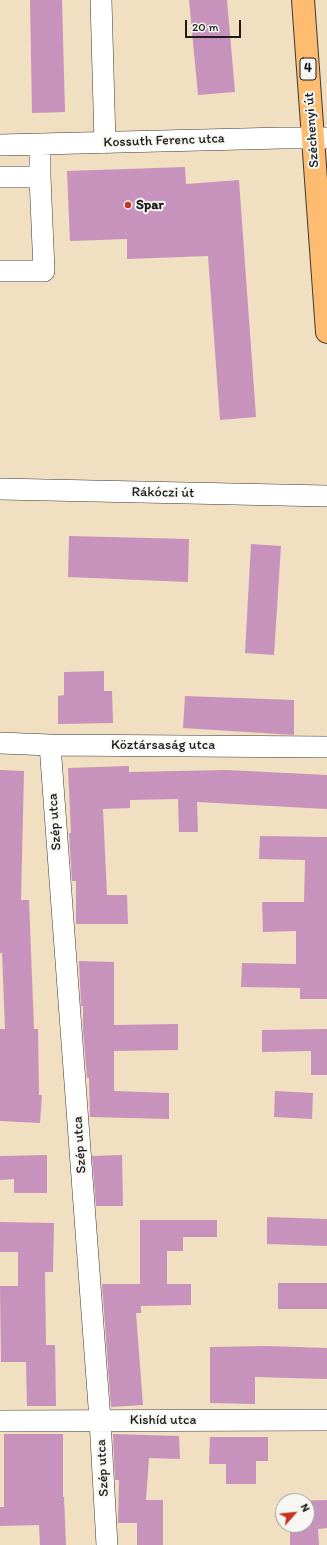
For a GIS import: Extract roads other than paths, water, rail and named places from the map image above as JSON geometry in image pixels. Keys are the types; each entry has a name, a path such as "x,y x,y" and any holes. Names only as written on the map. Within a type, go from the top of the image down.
{"main road":[{"name":"Széchenyi út","path":"303,0 320,138 327,332"}],"street":[{"path":"101,0 105,143"},
{"name":"Kossuth Ferenc utca","path":"0,146 320,138"},
{"path":"0,271 44,271 40,145"},
{"path":"0,177 40,177"},
{"name":"Rákóczi út","path":"0,489 327,496"},
{"name":"Köztársaság utca","path":"0,743 50,745 327,747"},
{"name":"Szép utca","path":"50,745 100,1420 107,1545"},
{"name":"Kishíd utca","path":"0,1421 327,1420"}],"place":[{"name":"Spar","path":"128,205"}]}
